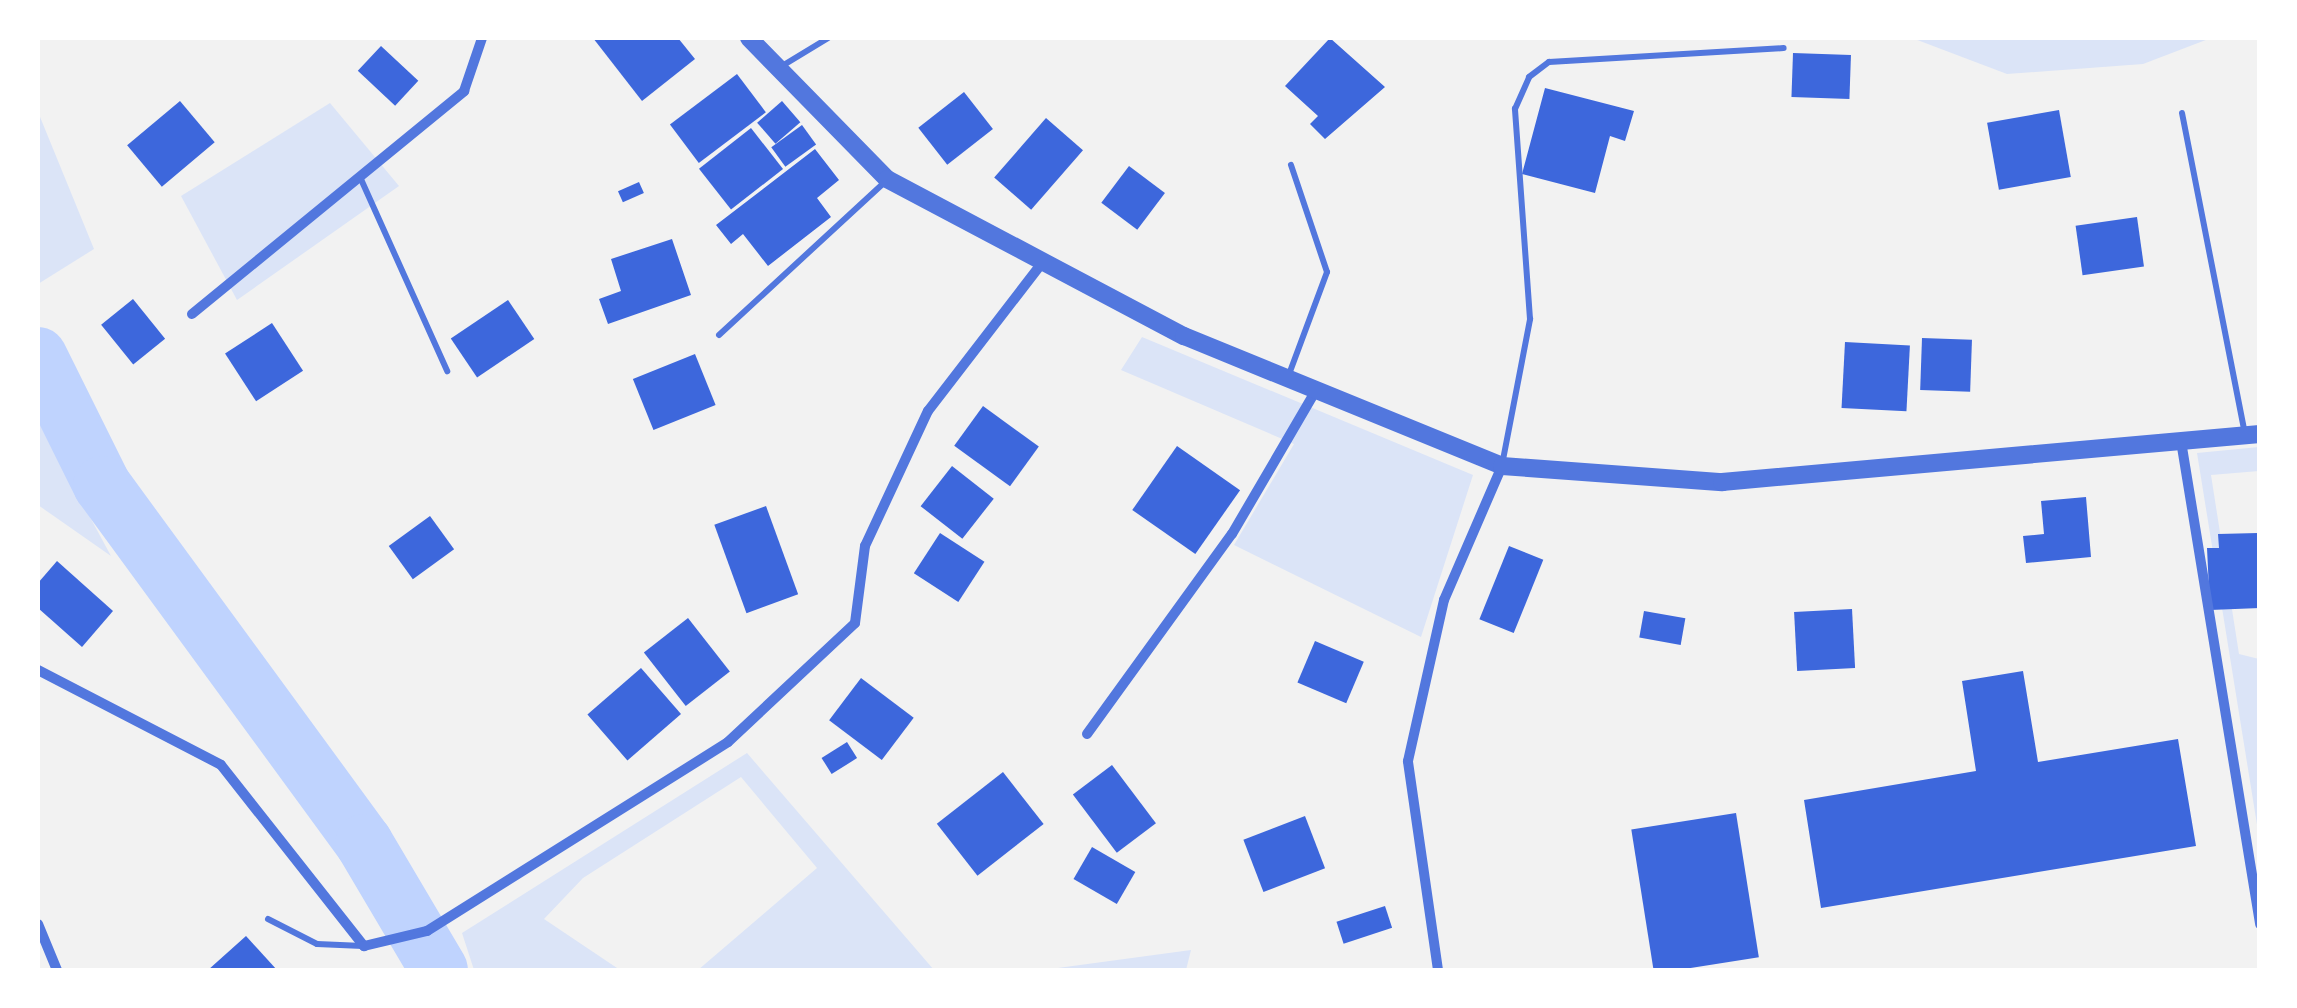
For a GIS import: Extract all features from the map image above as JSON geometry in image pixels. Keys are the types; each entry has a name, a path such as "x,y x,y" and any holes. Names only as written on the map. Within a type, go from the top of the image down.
{"street":[{"path":"192,314 464,91 482,38"},
{"path":"749,38 888,179 1042,263 1288,378 1502,466 1722,482 2252,435"},
{"path":"38,670 221,766 364,946 427,931 728,742 855,623 866,546 928,411 1042,263"},
{"path":"1088,734 1232,534 1316,390"},
{"path":"2181,442 2260,925"},
{"path":"1438,970 1408,762 1444,600 1502,466"},
{"path":"38,924 57,970"}],"lane":[{"path":"776,68 828,38"},
{"path":"1502,466 1530,319 1514,109 1530,77 1549,62 1784,48"},
{"path":"2182,113 2252,435"},
{"path":"1288,378 1327,272 1291,165"},
{"path":"360,176 447,370"},
{"path":"719,335 888,179"},
{"path":"268,918 317,944 364,946"}],"shaded area":[{"path":"1912,38 2211,38 2143,64 2007,74"},
{"path":"330,103 399,186 237,300 181,196"},
{"path":"38,112 94,249 38,284"},
{"path":"1142,337 1473,475 1421,637 1234,545 1294,444 1121,370"},
{"path":"38,421 111,556 38,505"},
{"path":"2259,447 2259,471 2211,475 2239,654 2259,659 2259,837 2197,453"},
{"path":"747,753 934,970 698,970 817,868 741,777 583,878 544,919 620,970 474,970 462,933"},
{"path":"1191,950 1186,970 1043,970"}],"building":[{"path":"593,38 678,38 695,59 642,101"},
{"path":"1330,38 1385,87 1325,139 1310,124 1318,116 1285,86"},
{"path":"381,46 418,81 395,106 358,71"},
{"path":"1793,53 1851,55 1849,99 1791,97"},
{"path":"737,74 766,112 699,163 670,125"},
{"path":"1545,88 1634,111 1625,141 1610,136 1595,193 1522,174"},
{"path":"964,92 993,129 947,165 918,128"},
{"path":"180,101 215,142 162,187 127,145"},
{"path":"782,101 800,122 775,144 757,123"},
{"path":"2059,110 2071,177 1999,190 1987,123"},
{"path":"1046,118 1083,150 1031,210 994,178"},
{"path":"802,125 816,144 785,167 771,147"},
{"path":"751,128 783,169 731,210 699,169"},
{"path":"815,149 839,180 817,198 831,217 768,266 743,234 731,244 716,225"},
{"path":"1129,166 1165,193 1137,230 1101,203"},
{"path":"639,182 644,193 623,202 618,191"},
{"path":"2137,217 2144,267 2083,275 2076,226"},
{"path":"672,239 691,295 608,324 599,299 621,291 611,259"},
{"path":"133,299 165,339 133,364 101,325"},
{"path":"508,300 534,339 477,378 451,339"},
{"path":"272,323 303,371 256,401 225,353"},
{"path":"1922,338 1972,340 1970,392 1920,390"},
{"path":"1845,342 1910,345 1906,411 1842,408"},
{"path":"695,354 716,405 653,430 633,379"},
{"path":"983,406 1039,447 1010,486 954,446"},
{"path":"1177,446 1240,490 1195,554 1132,510"},
{"path":"952,466 994,499 962,539 921,506"},
{"path":"2086,497 2091,557 2026,563 2023,536 2044,534 2041,501"},
{"path":"766,506 798,594 746,613 714,525"},
{"path":"430,516 454,549 413,579 389,546"},
{"path":"940,533 984,562 958,602 914,573"},
{"path":"2258,533 2260,608 2210,610 2207,548 2219,548 2218,534"},
{"path":"1509,546 1543,560 1514,633 1479,619"},
{"path":"57,561 113,611 82,647 38,608 38,583"},
{"path":"1852,609 1855,668 1797,671 1794,612"},
{"path":"1644,611 1685,618 1681,645 1639,638"},
{"path":"688,618 730,672 686,706 644,652"},
{"path":"1315,641 1364,662 1346,703 1297,682"},
{"path":"641,668 681,714 627,761 587,715"},
{"path":"2023,671 2038,762 2178,739 2196,846 1821,908 1804,800 1976,771 1962,681"},
{"path":"861,678 914,718 882,760 829,720"},
{"path":"847,742 857,758 832,774 822,758"},
{"path":"1112,765 1156,823 1117,853 1073,794"},
{"path":"1003,772 1044,824 977,876 937,824"},
{"path":"1736,813 1759,957 1654,970 1631,830"},
{"path":"1305,816 1325,868 1263,892 1243,840"},
{"path":"1092,847 1135,872 1117,904 1074,879"},
{"path":"1385,906 1392,928 1344,944 1336,922"},
{"path":"246,936 277,970 208,970"}],"waterway":[{"path":"38,356 102,485 364,843 439,970"}]}
